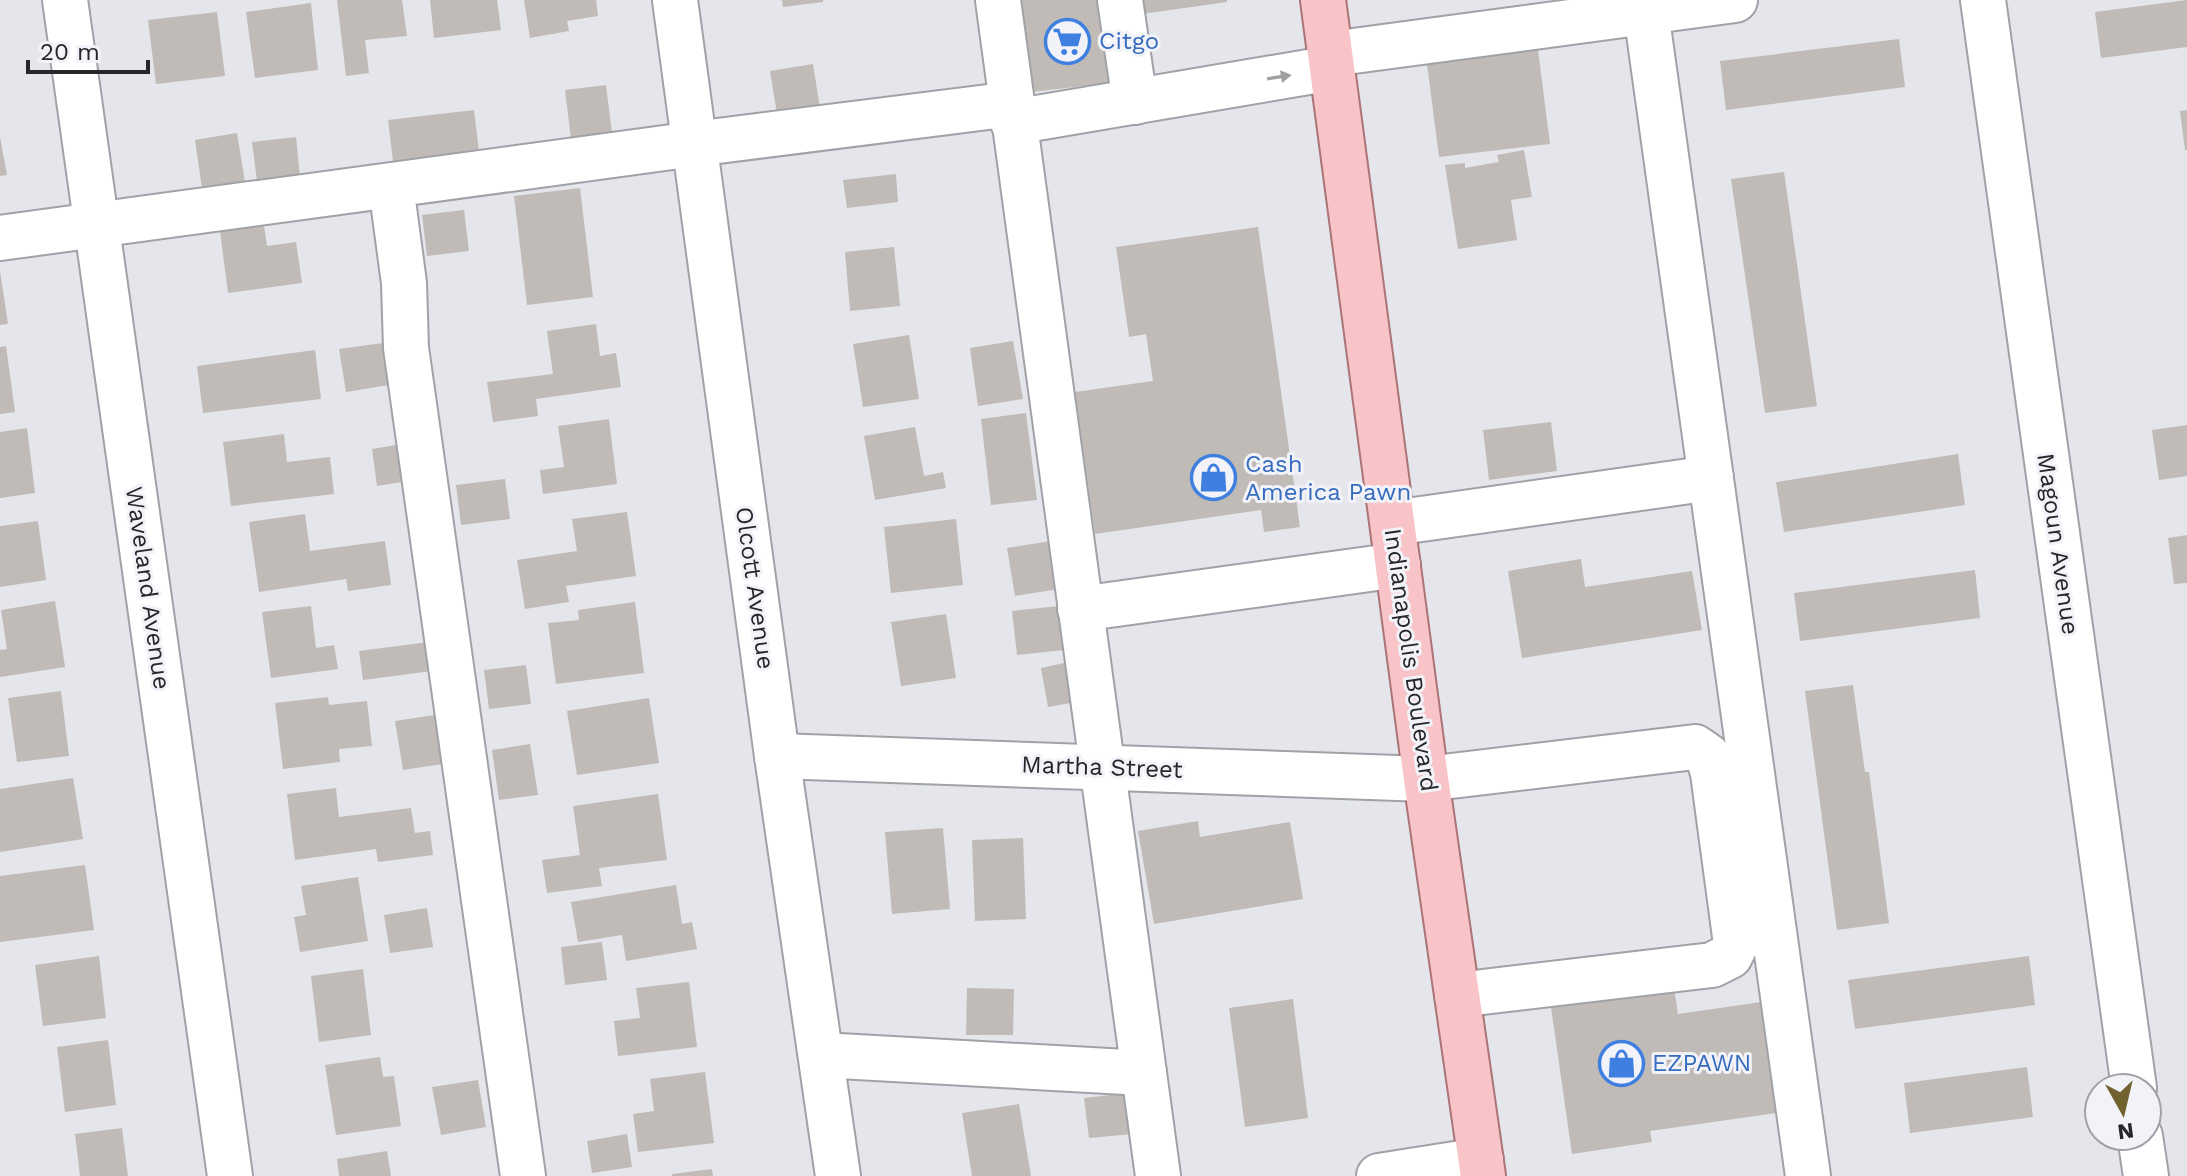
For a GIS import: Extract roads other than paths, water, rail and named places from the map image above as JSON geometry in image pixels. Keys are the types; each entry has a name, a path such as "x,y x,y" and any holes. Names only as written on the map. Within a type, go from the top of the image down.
{"main road":[{"name":"Indianapolis Boulevard","path":"1323,0 1426,779 1482,1168"}],"street":[{"name":"Waveland Avenue","path":"65,0 230,1176"},
{"name":"Olcott Avenue","path":"675,0 777,756 838,1176"},
{"path":"998,0 1158,1176"},
{"path":"1120,0 1135,102"},
{"path":"0,238 694,144 1135,102 1602,9 1646,12 1735,0"},
{"name":"Magoun Avenue","path":"1983,0 2132,1072"},
{"path":"1646,12 1808,1176"},
{"path":"391,186 404,283 406,348 523,1176"},
{"path":"1080,609 1711,478"},
{"name":"Martha Street","path":"777,756 1426,779 1695,747 1708,756 1713,773 1736,944 1730,956 1712,965 1457,995"},
{"path":"821,1055 1144,1073"},
{"path":"2142,1152 2146,1176"},
{"path":"1379,1176 1482,1168"}],"place":[{"name":"Citgo","path":"1068,41"},
{"name":"Cash America Pawn","path":"1214,478"},
{"name":"EZPAWN","path":"1621,1063"}]}
